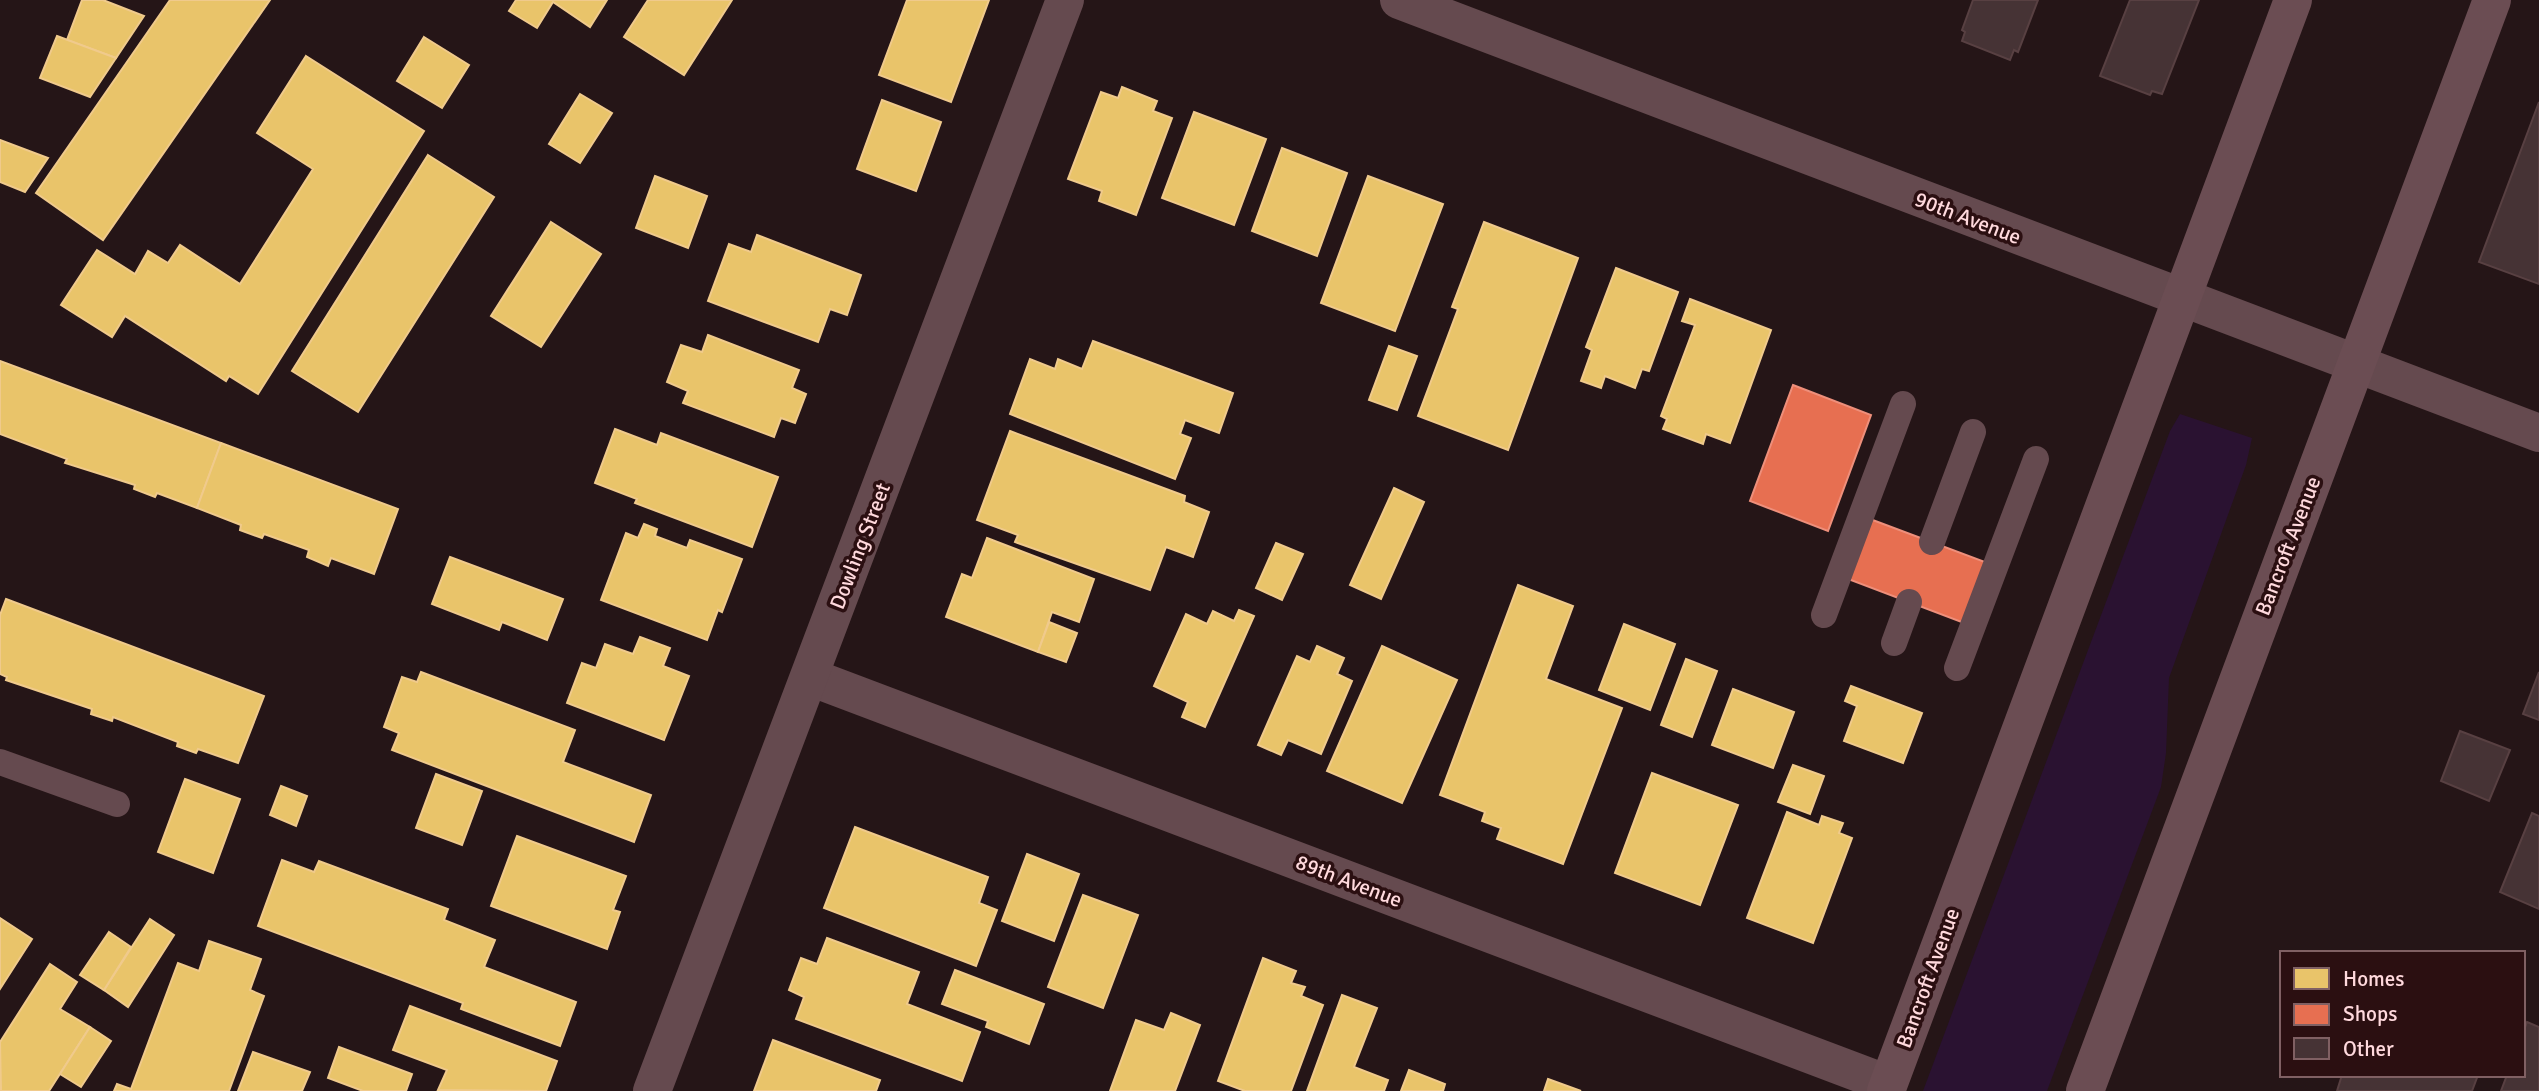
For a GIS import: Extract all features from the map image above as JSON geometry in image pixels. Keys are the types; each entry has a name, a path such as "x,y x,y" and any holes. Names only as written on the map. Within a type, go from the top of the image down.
{"main road":[{"name":"Bancroft Avenue","path":"1887,1088 2293,0"},
{"name":"Bancroft Avenue","path":"2085,1091 2492,0"}],"street":[{"name":"Dowling Street","path":"652,1091 1065,0"},
{"name":"90th Avenue","path":"1399,0 2539,433"},
{"name":"89th Avenue","path":"810,677 1887,1088"}],"lane":[{"path":"1824,615 1903,404"},
{"path":"1932,542 1973,432"},
{"path":"1957,668 2036,458"},
{"path":"1894,643 1909,602"},
{"path":"0,762 117,804"}],"shaded area":[{"path":"2180,414 2252,438 2246,465 2169,678 2166,753 2161,787 2047,1091 1923,1091 2170,431"}],"building: Homes":[{"path":"82,0 103,0 144,16 116,58 67,40"},
{"path":"170,0 270,0 103,240 36,193"},
{"path":"516,0 607,0 590,27 553,2 537,28 509,11"},
{"path":"648,0 732,0 684,75 624,37"},
{"path":"907,0 989,0 951,102 879,75"},
{"path":"57,36 116,58 90,97 40,78"},
{"path":"424,37 469,65 442,108 397,81"},
{"path":"306,56 424,131 258,394 229,376 226,381 125,316 112,337 61,305 97,250 135,274 148,251 168,263 180,245 240,284 313,169 257,133"},
{"path":"1122,87 1157,101 1153,111 1172,118 1136,215 1099,201 1102,191 1068,179 1101,92 1118,98"},
{"path":"580,94 612,113 580,163 549,144"},
{"path":"882,100 941,122 916,191 857,169"},
{"path":"1194,112 1266,139 1234,225 1162,198"},
{"path":"0,140 48,158 25,192 0,182"},
{"path":"1282,148 1347,173 1317,256 1252,231"},
{"path":"428,155 494,197 358,412 292,371"},
{"path":"655,176 707,196 688,248 636,228"},
{"path":"1368,176 1443,204 1395,331 1321,303"},
{"path":"551,222 601,254 541,347 491,316"},
{"path":"1484,222 1578,258 1508,450 1418,416 1458,309 1452,307"},
{"path":"757,235 861,275 847,315 830,309 818,342 708,301 729,244 751,252"},
{"path":"1616,268 1678,292 1649,371 1642,369 1635,388 1605,376 1601,388 1581,381 1592,350 1586,347"},
{"path":"1690,299 1771,330 1730,443 1706,434 1703,444 1663,429 1667,419 1661,416 1695,325 1682,321"},
{"path":"708,335 799,370 792,388 806,394 795,423 781,418 774,437 683,403 688,391 667,382 681,345 702,352"},
{"path":"1093,341 1233,393 1219,433 1185,420 1180,434 1191,438 1175,479 1010,414 1030,359 1055,369 1058,359 1082,369"},
{"path":"1389,346 1417,356 1397,410 1369,400"},
{"path":"0,361 221,443 197,508 157,493 155,497 134,489 135,485 65,463 67,459 0,434"},
{"path":"615,429 657,445 661,433 778,477 752,547 635,503 637,499 595,483"},
{"path":"1010,431 1185,496 1184,502 1209,512 1193,557 1166,547 1150,590 1015,542 1018,535 977,520"},
{"path":"221,443 398,509 374,574 331,558 328,566 307,557 309,550 264,534 262,538 240,530 241,525 197,508"},
{"path":"1394,488 1424,502 1381,599 1350,585"},
{"path":"644,524 657,529 655,536 687,548 690,540 742,559 722,612 718,610 707,640 601,600 626,533 638,538"},
{"path":"987,538 1094,579 1079,622 1052,612 1038,652 946,617 962,574 972,578"},
{"path":"1276,543 1303,554 1282,600 1256,588"},
{"path":"450,557 563,599 547,640 502,622 499,630 432,604"},
{"path":"1518,585 1573,606 1546,679 1622,708 1563,864 1497,839 1501,828 1482,821 1485,812 1440,795"},
{"path":"6,599 264,696 238,763 198,749 196,753 177,746 178,742 113,717 112,721 91,714 92,709 6,680 7,677 0,674 0,615"},
{"path":"1239,610 1254,616 1205,727 1182,717 1188,702 1154,686 1186,614 1207,624 1213,611 1234,621"},
{"path":"1049,622 1077,633 1066,662 1038,652"},
{"path":"1624,624 1675,644 1650,710 1599,690"},
{"path":"640,637 670,648 663,666 689,676 664,740 567,703 582,663 596,668 605,644 633,654"},
{"path":"1317,646 1344,658 1337,674 1352,681 1321,754 1288,740 1281,755 1258,745 1297,656 1310,662"},
{"path":"1382,646 1457,680 1402,803 1327,771"},
{"path":"1686,659 1717,671 1692,737 1661,725"},
{"path":"421,672 575,730 563,762 651,795 634,842 392,750 399,733 384,727 402,677 417,682"},
{"path":"1851,686 1922,713 1903,763 1844,741 1857,706 1845,701"},
{"path":"1733,689 1794,712 1773,768 1712,745"},
{"path":"1793,765 1824,776 1810,814 1778,802"},
{"path":"1652,773 1738,805 1700,905 1615,873"},
{"path":"436,774 482,791 462,845 416,828"},
{"path":"185,779 240,799 213,873 158,852"},
{"path":"281,786 307,796 296,826 270,815"},
{"path":"1787,812 1819,825 1822,816 1843,823 1839,833 1852,838 1813,943 1747,918"},
{"path":"855,827 988,877 979,903 997,910 976,966 824,908"},
{"path":"517,836 626,876 613,910 620,912 607,949 491,906"},
{"path":"1027,854 1079,874 1054,941 1002,921"},
{"path":"282,860 314,872 319,861 448,909 444,920 495,940 484,967 576,1002 560,1046 461,1009 463,1003 258,926"},
{"path":"1083,895 1138,915 1103,1008 1048,987"},
{"path":"0,918 32,939 0,989"},
{"path":"150,919 174,935 128,1007 104,990"},
{"path":"109,932 131,947 104,990 80,975"},
{"path":"827,938 919,972 907,1004 980,1032 962,1081 796,1019 804,997 789,990 801,958 817,964"},
{"path":"209,941 261,959 250,990 264,996 229,1091 114,1091 117,1084 131,1089 178,963 199,971"},
{"path":"1263,958 1296,971 1291,983 1305,987 1301,996 1323,1005 1291,1091 1245,1091 1218,1081"},
{"path":"50,964 77,982 60,1009 90,1027 49,1091 1,1091 0,1042"},
{"path":"955,970 1044,1004 1029,1044 986,1027 988,1021 942,1004"},
{"path":"1342,995 1377,1008 1354,1067 1388,1080 1384,1091 1307,1091"},
{"path":"410,1006 557,1061 546,1091 438,1090 447,1070 393,1050"},
{"path":"1171,1013 1200,1025 1175,1091 1110,1091 1136,1020 1164,1030"},
{"path":"90,1027 111,1041 81,1087 60,1074"},
{"path":"773,1040 880,1080 876,1091 754,1091"},
{"path":"339,1047 412,1074 406,1091 363,1091 328,1078"},
{"path":"253,1052 310,1072 302,1091 238,1091"},
{"path":"1409,1070 1445,1084 1443,1091 1401,1091"},
{"path":"1548,1079 1581,1091 1544,1091"}],"building: Shops":[{"path":"1793,385 1871,415 1828,531 1750,501"},
{"path":"1870,519 1993,565 1972,626 1848,579"}],"building: Other":[{"path":"1973,0 2038,0 2018,52 2014,50 2010,60 1962,41 1965,32 1962,30"},
{"path":"2130,0 2199,0 2162,94 2152,91 2150,95 2100,76"},
{"path":"2539,102 2539,284 2479,262"},
{"path":"2539,672 2539,720 2523,714"},
{"path":"2460,731 2510,750 2489,801 2441,781"},
{"path":"2532,813 2539,816 2539,909 2500,892"},
{"path":"2527,1022 2539,1027 2539,1091 2501,1091 2506,1077 2525,1077"},
{"path":"2341,1077 2477,1077 2472,1091 2337,1091"}]}
